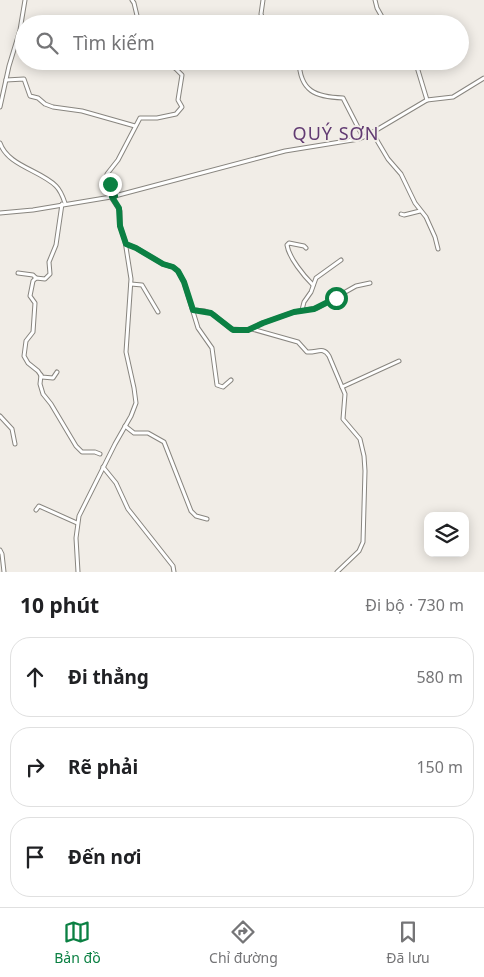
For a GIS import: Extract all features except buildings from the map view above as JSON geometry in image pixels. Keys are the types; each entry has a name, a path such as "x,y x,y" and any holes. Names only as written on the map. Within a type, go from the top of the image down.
{"street":[{"path":"22,15 25,0"},
{"path":"132,0 136,15"},
{"path":"261,15 263,0"},
{"path":"375,0 381,15"},
{"path":"0,107 15,48"},
{"path":"78,572 77,523 86,500 136,403 126,352 131,284 126,244 120,226 119,208 113,196 107,174 118,160 140,118 157,118 176,114 182,106 178,100 182,75 178,70"},
{"path":"300,70 300,78 304,84 316,94 343,98 363,137"},
{"path":"418,70 427,100"},
{"path":"0,213 32,210 113,196 285,151 363,137 427,100 453,97 484,78"},
{"path":"6,80 24,80 30,96 38,98 48,106 82,111 136,126"},
{"path":"372,132 388,159 401,174 420,211 426,217 438,249"},
{"path":"0,142 5,152 13,159 54,184 61,194 63,204 56,245 49,262 50,274 45,279 18,273"},
{"path":"401,214 404,216 420,211"},
{"path":"126,244 178,271 184,282 200,331 212,348 217,385 223,387 231,380"},
{"path":"306,248 304,246 287,245 289,254 313,286"},
{"path":"302,310 316,278 340,260"},
{"path":"36,278 33,281 30,296 35,304 32,334 26,341 24,356 28,363 44,378 53,378 57,372"},
{"path":"193,310 211,313 233,330 245,330 302,310 317,308 356,286 370,283"},
{"path":"131,284 142,285 158,312"},
{"path":"252,328 298,342 307,352 325,351 342,387 345,397 343,419 360,439 365,471 362,545 359,552 337,572"},
{"path":"342,387 392,362 399,361"},
{"path":"41,375 40,384 43,394 76,446 82,452 100,454"},
{"path":"0,416 12,428 15,444"},
{"path":"125,426 134,434 148,433 162,440 173,462 191,511 196,516 207,519"},
{"path":"103,467 116,483 128,509 173,566 174,572"},
{"path":"36,510 39,506 77,523"},
{"path":"0,550 4,572"}],"district":[{"name":"QUÝ SƠN","path":"336,134"}],"route":[{"path":"110,184 115,196 112,197 120,211 120,226 126,244 163,264 175,268 184,282 193,310 211,313 233,330 248,330 294,312 314,309 336,298"}]}
